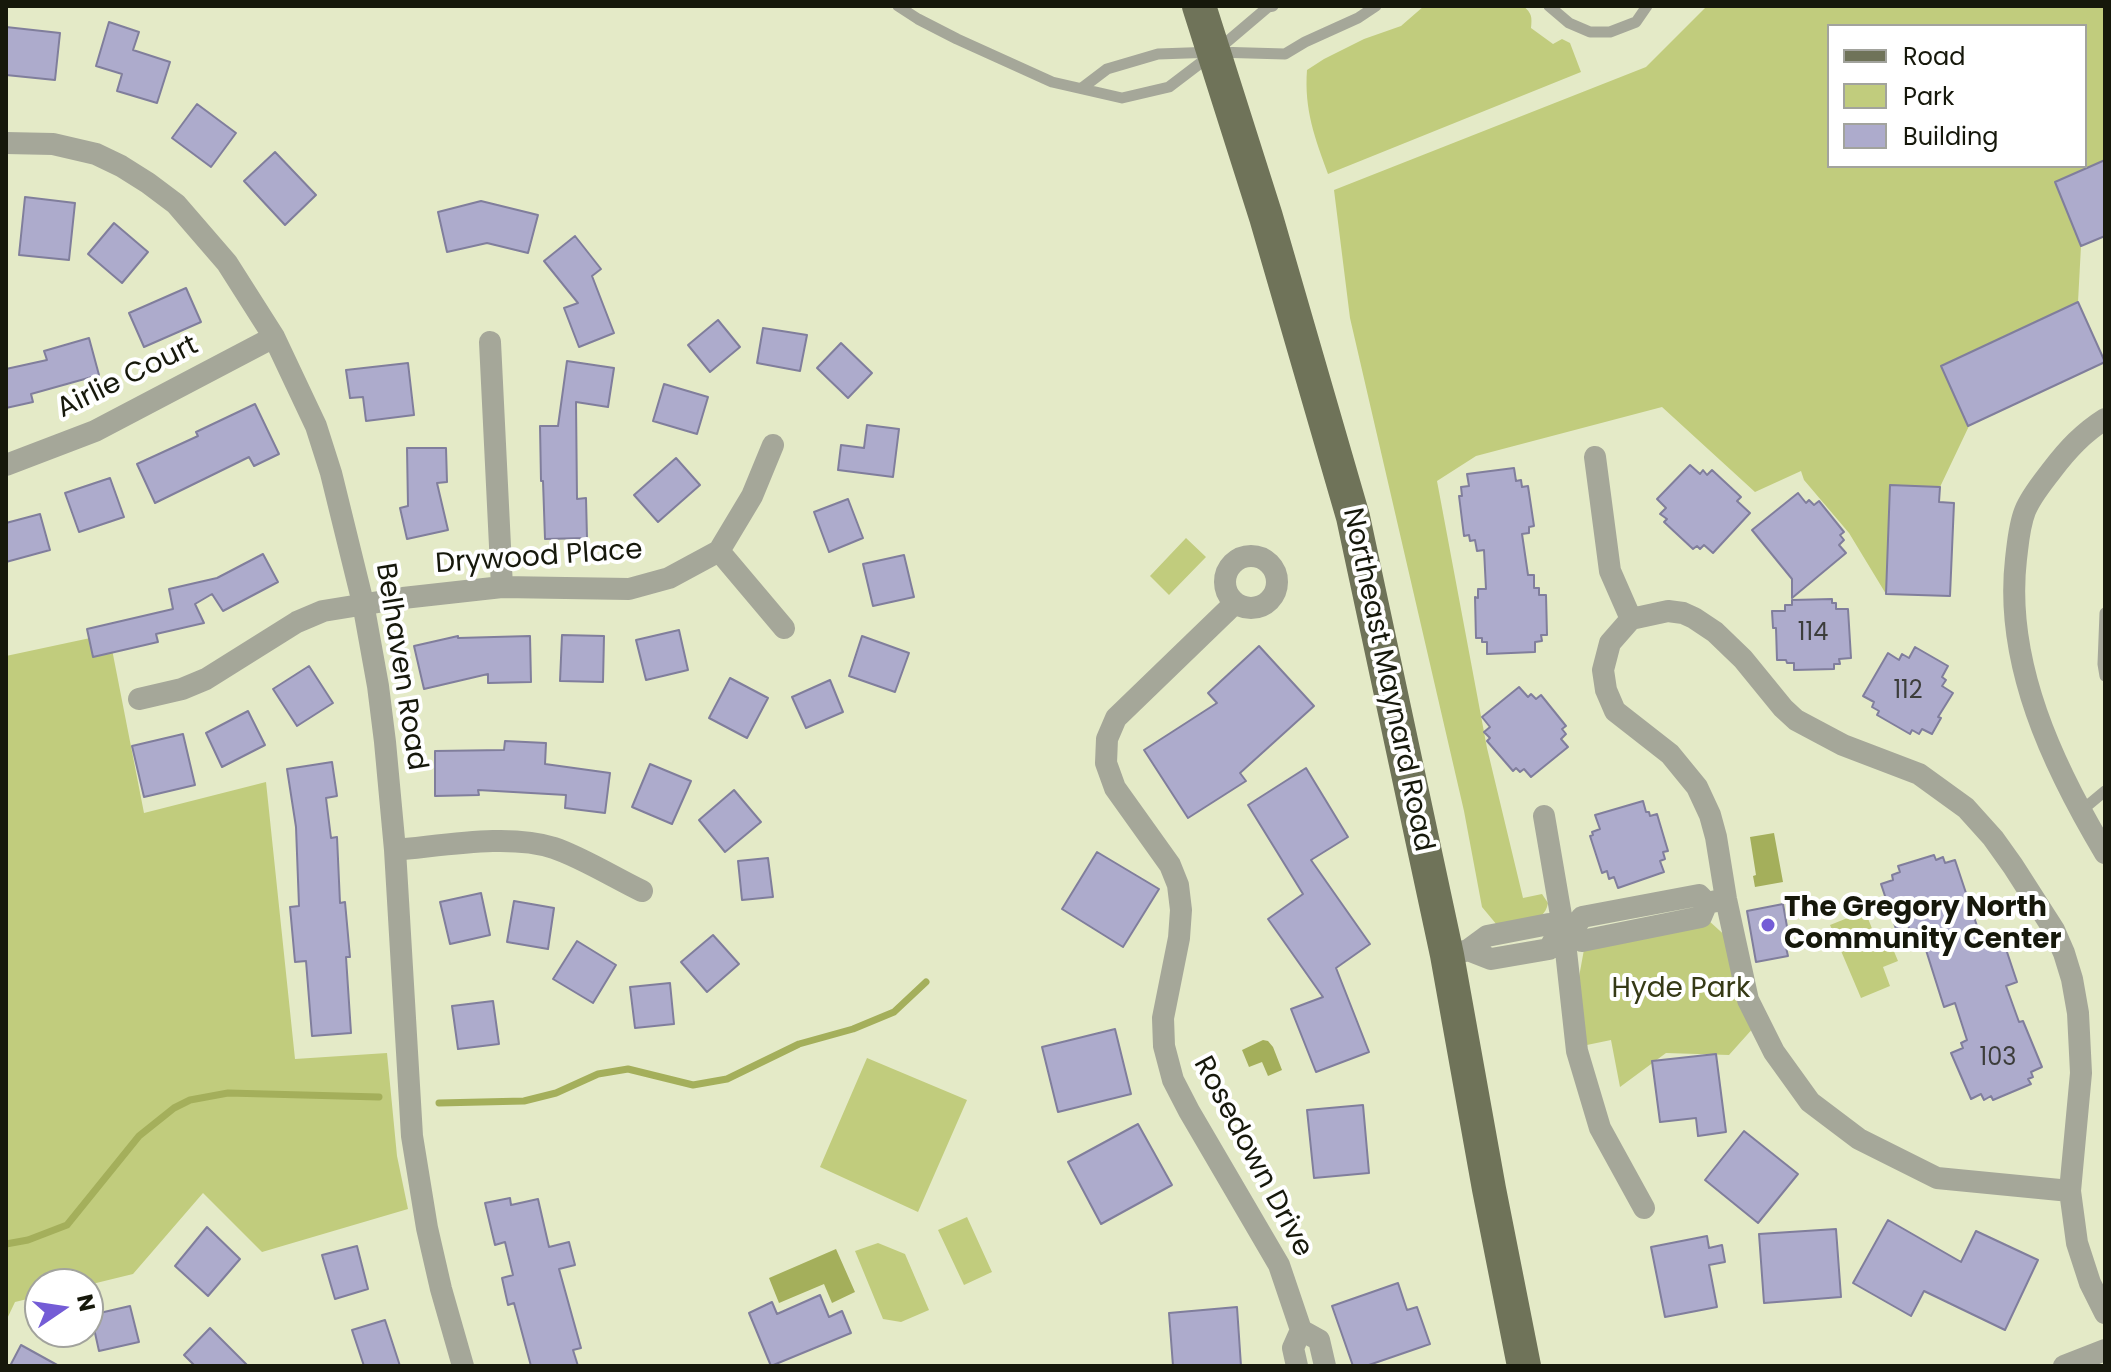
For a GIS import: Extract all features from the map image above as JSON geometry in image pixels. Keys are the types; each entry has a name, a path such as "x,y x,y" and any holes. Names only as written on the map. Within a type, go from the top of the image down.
{"main road":[{"name":"Northeast Maynard Road","path":"1199,6 1266,217 1353,517 1457,953 1489,1189 1524,1366"}],"street":[{"name":"Belhaven Road","path":"6,143 53,144 96,154 121,166 176,204 227,263 274,337 316,426 331,473 363,603 378,686 395,850 412,1136 427,1228 463,1366"},
{"name":"Airlie Court","path":"6,465 95,431 274,337"},
{"path":"490,342 502,587"},
{"path":"2105,419 2085,432 2060,459 2026,509 2020,530 2014,587 2022,657 2037,715 2080,812 2105,853"},
{"path":"773,445 752,496 719,551 784,628"},
{"path":"1595,457 1610,571 1631,619"},
{"name":"Drywood Place","path":"139,699 182,689 206,679 297,622 323,611 363,603 502,587 629,589 669,578 719,551"},
{"name":"Rosedown Drive","path":"1235,603 1116,718 1107,739 1106,763 1115,788 1170,865 1178,885 1181,910 1179,938 1163,1018 1164,1046 1173,1080 1279,1265 1301,1330 1319,1340 1325,1366"},
{"path":"2070,1191 1937,1178 1859,1139 1810,1102 1774,1052 1748,1000 1715,902 1716,837 1697,787 1670,754 1615,711 1606,690 1603,670 1610,643 1631,619 1668,611 1694,618 1715,632 1743,659 1796,720 1843,745 1919,774 1966,808 1993,838 2054,930 2072,979 2078,1013 2081,1073 2070,1191 2077,1243 2090,1283 2105,1313"},
{"path":"1544,816 1564,933 1577,1051 1586,1087 1600,1128 1644,1208"},
{"path":"395,850 501,841 532,842 555,848 642,891"},
{"path":"1564,933 1582,917 1699,895 1715,902"},
{"path":"1457,953 1487,936 1549,924 1564,933"},
{"name":"Rosedown Drive","path":"1297,1366 1293,1348 1301,1330"},
{"path":"2064,1366 2105,1350"}],"lane":[{"path":"898,6 918,19 1052,82 1122,98 1169,87 1273,6"},
{"path":"1082,88 1107,69 1158,54 1285,54 1376,6"},
{"path":"1549,6 1569,23 1590,32 1610,32 1636,22 1647,6"},
{"path":"2105,613 2105,676"},
{"path":"2080,812 2105,791"}],"green space":[{"path":"1424,6 1523,6 1531,16 1531,28 1553,44 1562,39 1570,43 1581,72 1328,174 1309,111 1307,70 1364,39 1401,26"},
{"path":"1707,6 2105,6 2105,160 2087,168 2087,24 1827,24 1827,168 2087,168 2055,182 2081,246 2078,302 1941,366 1969,426 1940,487 1890,485 1886,594 1849,533 1804,480 1801,471 1755,492 1662,407 1476,456 1437,481 1487,748 1523,898 1542,894 1548,903 1541,916 1521,923 1497,925 1482,907 1464,811 1350,318 1334,190 1646,67"},
{"path":"1186,538 1206,557 1169,595 1150,576"},
{"path":"109,634 144,813 266,782 295,1059 387,1053 397,1156 408,1209 262,1252 203,1193 133,1274 104,1281 104,1268 24,1268 24,1300 15,1302 6,1321 6,656"},
{"path":"1865,911 1877,941 1888,937 1898,961 1883,967 1890,986 1861,998 1830,925"},
{"name":"Hyde Park","path":"1708,920 1730,940 1755,1026 1729,1055 1666,1053 1620,1087 1611,1040 1582,1046 1579,977 1585,944"},
{"path":"867,1058 967,1100 918,1212 820,1167"},
{"path":"967,1217 992,1272 964,1285 938,1230"},
{"path":"878,1243 905,1254 929,1310 901,1322 883,1319 855,1251"}],"shaded area":[{"path":"1774,833 1783,882 1755,887 1750,837"},
{"path":"1263,1040 1273,1047 1282,1070 1268,1076 1262,1062 1249,1067 1242,1050"},
{"path":"836,1249 855,1292 832,1303 824,1284 779,1303 769,1278"}],"building":[{"path":"109,22 139,32 133,50 170,62 157,103 117,91 122,74 96,66"},
{"path":"6,27 60,33 55,80 6,75"},
{"path":"197,104 236,133 211,167 172,138"},
{"path":"275,152 316,195 285,225 244,181"},
{"path":"2105,160 2105,236 2081,246 2055,182"},
{"path":"25,197 75,203 69,260 19,255"},
{"path":"481,201 538,215 528,253 487,243 447,252 438,212"},
{"path":"114,223 148,252 122,283 88,254"},
{"path":"575,236 601,269 592,276 614,333 579,347 564,308 578,303 544,261"},
{"path":"186,288 201,322 144,347 129,313"},
{"path":"2078,302 2105,362 1968,426 1941,366"},
{"path":"718,320 740,347 710,372 688,345"},
{"path":"763,328 807,335 800,371 757,363"},
{"path":"89,338 99,375 31,394 33,402 6,408 6,369 47,360 44,351"},
{"path":"841,343 872,373 848,398 817,368"},
{"path":"567,361 614,368 608,407 576,402 577,499 586,498 587,538 545,539 540,426 558,426"},
{"path":"408,363 414,415 366,421 363,397 350,398 346,370"},
{"path":"664,384 708,397 697,434 653,421"},
{"path":"255,404 279,454 254,466 249,457 155,503 137,464 198,436 196,432"},
{"path":"867,425 899,429 893,477 838,470 841,445 864,448"},
{"path":"407,448 446,448 447,482 437,483 448,530 407,539 400,508 408,506"},
{"path":"676,458 700,485 658,522 634,495"},
{"path":"1690,465 1700,474 1703,470 1707,475 1712,470 1741,497 1737,501 1750,513 1713,553 1704,545 1693,549 1664,522 1667,519 1660,514 1666,508 1657,499"},
{"path":"1514,468 1516,481 1521,480 1522,487 1528,486 1534,526 1529,527 1529,533 1522,534 1528,575 1534,575 1534,588 1539,588 1539,595 1546,595 1547,635 1541,635 1542,641 1535,642 1535,652 1487,654 1487,642 1476,638 1475,597 1478,598 1478,589 1486,589 1484,550 1477,551 1475,540 1470,541 1469,535 1464,536 1459,496 1462,496 1461,487 1469,486 1467,474"},
{"path":"110,478 124,517 79,532 65,493"},
{"path":"1890,485 1940,487 1939,502 1954,503 1950,596 1886,594"},
{"path":"1798,493 1806,503 1809,500 1814,505 1819,501 1844,532 1840,535 1844,540 1839,545 1846,553 1792,598 1792,579 1752,530"},
{"path":"848,499 863,538 829,552 814,512"},
{"path":"40,514 50,550 6,562 6,523"},
{"path":"263,554 278,582 223,611 212,594 195,604 204,623 156,634 158,642 93,657 87,629 173,609 169,589 217,578"},
{"path":"904,555 914,597 873,606 863,564"},
{"path":"1832,599 1836,609 1848,609 1851,658 1839,659 1840,664 1834,664 1834,669 1794,670 1794,663 1777,660 1772,611 1785,611 1785,605 1792,605 1792,600"},
{"path":"679,630 688,670 646,680 636,640"},
{"path":"562,635 604,636 603,682 560,681"},
{"path":"458,636 530,636 531,682 488,683 488,674 424,689 414,646"},
{"path":"862,636 909,653 895,692 849,676"},
{"path":"1259,646 1314,706 1240,773 1246,781 1188,818 1144,750 1217,703 1208,693"},
{"path":"1915,647 1948,666 1942,677 1946,680 1942,686 1953,693 1938,717 1941,718 1932,734 1922,729 1919,734 1912,730 1910,734 1877,715 1879,711 1872,707 1874,702 1863,696 1888,653 1899,660 1902,654 1909,658"},
{"path":"309,666 333,703 297,726 273,689"},
{"path":"730,678 768,698 747,738 709,718"},
{"path":"830,680 843,712 806,728 792,697"},
{"path":"1519,687 1528,697 1531,694 1536,699 1541,695 1566,726 1562,729 1566,734 1561,739 1568,747 1531,777 1524,769 1520,772 1516,768 1513,771 1487,741 1490,738 1484,732 1490,727 1482,717"},
{"path":"248,711 265,745 222,767 206,733"},
{"path":"183,734 195,785 144,797 132,746"},
{"path":"505,741 546,743 545,764 610,773 605,813 565,808 566,795 478,790 479,795 435,796 435,751 504,750"},
{"path":"332,762 337,796 326,798 331,838 337,837 340,903 345,902 350,957 346,957 351,1033 312,1036 306,961 295,962 290,907 299,906 296,827 287,769"},
{"path":"650,764 691,781 672,824 632,807"},
{"path":"1306,768 1348,837 1311,860 1370,944 1336,968 1369,1052 1316,1072 1291,1009 1323,997 1268,919 1303,894 1248,805"},
{"path":"734,790 761,822 725,852 699,820"},
{"path":"1643,801 1650,816 1657,814 1668,851 1663,852 1665,859 1660,861 1664,872 1618,888 1614,877 1609,879 1607,871 1602,873 1590,836 1600,829 1595,815"},
{"path":"1097,852 1159,889 1123,947 1062,909"},
{"path":"1934,855 1936,860 1943,857 1945,863 1955,860 1979,932 1983,936 1989,934 1992,941 2002,937 2017,982 2006,986 2019,1022 2023,1021 2042,1067 2031,1072 2033,1077 2028,1079 2031,1084 1993,1100 1991,1096 1984,1100 1981,1094 1971,1099 1951,1053 1963,1048 1961,1043 1967,1040 1955,1003 1944,1007 1919,928 1910,931 1908,925 1896,929 1881,884 1893,880 1892,875 1900,872 1898,866"},
{"path":"768,858 773,897 742,900 738,861"},
{"path":"481,893 490,935 450,944 440,902"},
{"path":"514,901 554,908 548,949 507,942"},
{"name":"The Gregory North Community Center","path":"1783,904 1789,938 1784,939 1788,956 1756,962 1747,911"},
{"path":"713,935 739,964 707,992 681,962"},
{"path":"577,941 616,965 593,1003 553,979"},
{"path":"670,983 674,1024 635,1028 630,987"},
{"path":"493,1001 499,1044 458,1049 452,1006"},
{"path":"1115,1029 1131,1094 1058,1112 1042,1047"},
{"path":"1716,1054 1726,1132 1698,1136 1696,1118 1660,1122 1652,1061"},
{"path":"1363,1105 1369,1173 1314,1178 1307,1110"},
{"path":"1138,1124 1172,1185 1101,1224 1068,1162"},
{"path":"1744,1131 1798,1174 1758,1223 1705,1180"},
{"path":"510,1198 511,1205 538,1199 549,1247 569,1242 575,1265 559,1269 581,1348 573,1350 578,1366 531,1366 514,1303 508,1305 502,1278 513,1275 505,1242 495,1245 485,1203"},
{"path":"1888,1220 1961,1262 1976,1231 2038,1260 2005,1330 1924,1291 1911,1316 1853,1283"},
{"path":"207,1227 240,1259 208,1296 175,1266"},
{"path":"1836,1229 1841,1297 1764,1303 1759,1234"},
{"path":"1707,1236 1709,1248 1722,1245 1725,1262 1709,1265 1717,1307 1665,1317 1651,1247"},
{"path":"357,1246 368,1289 335,1299 322,1255"},
{"path":"1398,1283 1407,1310 1417,1307 1430,1344 1366,1366 1353,1366 1332,1306"},
{"path":"820,1295 829,1317 842,1311 851,1333 771,1366 749,1313 772,1302 777,1314"},
{"path":"130,1306 139,1342 99,1351 98,1348 104,1348 104,1312"},
{"path":"1237,1307 1241,1366 1173,1366 1169,1313"},
{"path":"385,1320 400,1366 364,1366 352,1330"},
{"path":"210,1328 248,1366 195,1366 184,1355"},
{"path":"21,1345 59,1366 10,1366"}],"waterway":[{"path":"439,1103 524,1101 556,1093 598,1074 628,1069 693,1085 727,1079 799,1044 853,1029 894,1012 926,982"},
{"path":"6,1244 28,1240 67,1225 139,1136 174,1108 190,1100 228,1093 379,1097"}],"place":[{"name":"The Gregory North Community Center","path":"1768,925"}]}
